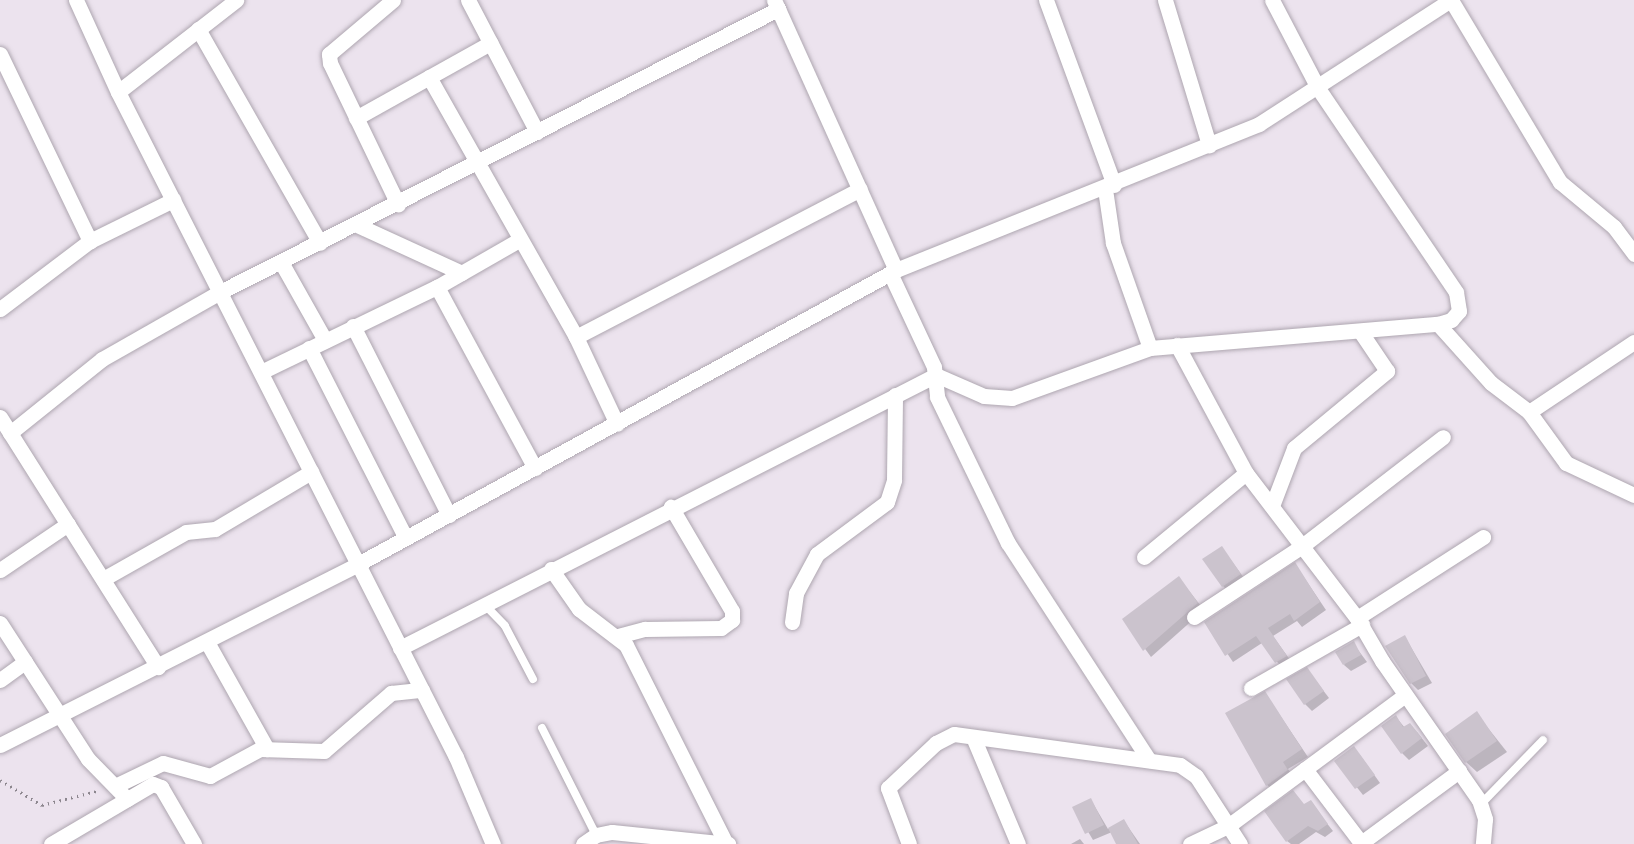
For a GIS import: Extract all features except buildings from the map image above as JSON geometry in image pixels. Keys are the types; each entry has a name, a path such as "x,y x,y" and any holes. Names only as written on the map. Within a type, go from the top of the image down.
{"street":[{"path":"76,0 118,92 422,690 494,844"},
{"path":"118,92 236,0"},
{"path":"393,0 329,54 356,118 398,204"},
{"path":"468,0 537,132"},
{"path":"1046,0 1110,187 1113,243 1150,348"},
{"path":"1165,0 1209,145"},
{"path":"0,744 61,717 358,564 893,271 1110,187 1259,124 1451,0 1560,182 1614,227 1634,254"},
{"path":"400,648 671,507 936,375 984,396 1012,398 1150,348 1438,324 1451,320 1459,310 1456,292 1318,88 1278,2"},
{"path":"10,433 102,359 220,292 398,204 776,4 860,189 936,375 937,397 1015,557 1149,760"},
{"path":"198,29 320,243"},
{"path":"356,118 490,43"},
{"path":"0,54 90,241"},
{"path":"429,77 519,240 576,337 617,424"},
{"path":"576,337 860,189"},
{"path":"0,309 90,241 173,200"},
{"path":"357,225 462,273"},
{"path":"261,372 437,287 519,240"},
{"path":"281,262 325,340"},
{"path":"437,287 536,468"},
{"path":"1438,324 1491,383 1529,412 1566,463 1634,495"},
{"path":"353,326 449,515"},
{"path":"1272,506 1294,448 1387,371 1360,331"},
{"path":"1529,412 1634,342"},
{"path":"1177,345 1246,473 1359,621 1405,695 1481,804 1485,819 1483,844"},
{"path":"309,348 406,538"},
{"path":"792,622 801,582 817,554 887,502 894,480 895,395"},
{"path":"0,417 158,667"},
{"path":"1194,617 1302,546 1443,437"},
{"path":"103,579 186,531 215,529 311,472"},
{"path":"1144,557 1246,473"},
{"path":"618,636 645,629 721,628 732,620 732,611 671,507"},
{"path":"0,570 68,524"},
{"path":"1251,688 1359,621 1483,537"},
{"path":"551,569 579,609 618,636 727,844"},
{"path":"0,623 88,759 127,799"},
{"path":"207,642 267,749"},
{"path":"0,680 25,662"},
{"path":"115,786 163,763 210,776 255,751 267,749 324,751 392,693 422,690"},
{"path":"1190,844 1228,826 1405,695"},
{"path":"909,844 888,788 936,742 954,734 1149,760 1189,768 1240,844"},
{"path":"973,737 1018,844"},
{"path":"1305,769 1361,843 1459,771"},
{"path":"51,844 127,799 158,784 194,844"},
{"path":"589,840 612,832 727,844"}],"lane":[{"path":"484,604 505,626 532,679"},
{"path":"542,728 589,840"},
{"path":"1481,804 1543,741"}],"path":[{"path":"0,780 42,805 115,786"}]}
